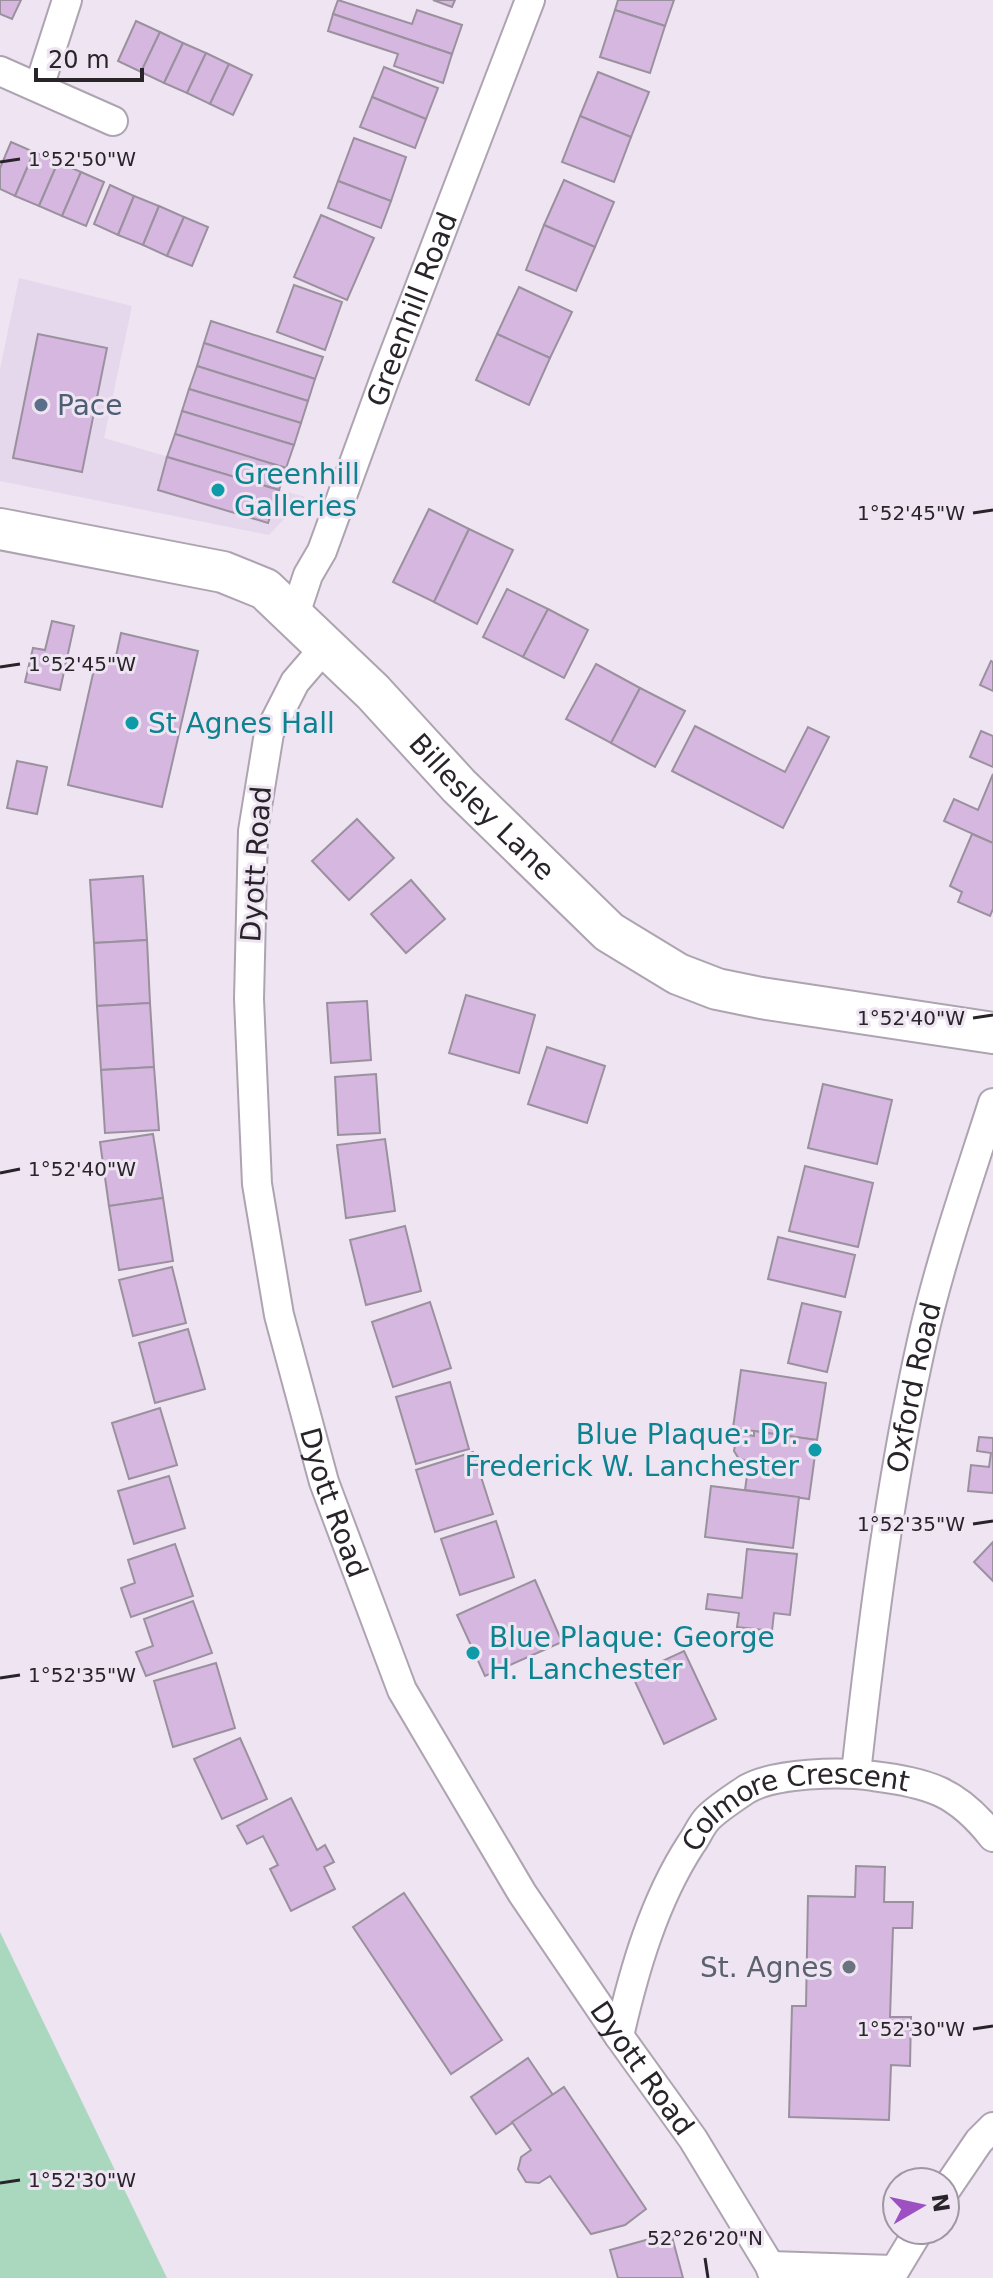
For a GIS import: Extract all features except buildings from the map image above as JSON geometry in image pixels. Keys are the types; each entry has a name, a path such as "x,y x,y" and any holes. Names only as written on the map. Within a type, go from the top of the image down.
{"street":[{"path":"39,87 67,0"},
{"name":"Greenhill Road","path":"294,617 308,575 322,551 530,0"},
{"path":"0,71 113,121"},
{"name":"Billesley Lane","path":"0,529 223,572 265,589 373,692 459,786 609,932 678,974 717,989 761,998 993,1033"},
{"name":"Dyott Road","path":"325,647 295,682 269,733 253,831 249,999 257,1184 279,1315 324,1482 402,1690 522,1893 693,2139 772,2272"},
{"name":"Oxford Road","path":"856,1773 874,1611 906,1421 923,1339 993,1103"},
{"name":"Colmore Crescent","path":"619,2036 634,1970 675,1869 708,1819 750,1788 793,1776 856,1773 897,1779 939,1789 976,1816 993,1837"},
{"path":"961,2167 993,2127"},
{"path":"772,2272 891,2274 909,2246"}],"shaded area":[{"path":"19,278 132,306 104,438 305,497 269,535 0,481 0,369"}],"green space":[{"path":"0,1932 167,2278 0,2278"}],"place":[{"name":"Pace","path":"41,405"},
{"name":"Greenhill Galleries","path":"218,490"},
{"name":"St Agnes Hall","path":"132,723"},
{"name":"Blue Plaque: Dr. Frederick W. Lanchester","path":"815,1450"},
{"name":"Blue Plaque: George H. Lanchester","path":"473,1653"},
{"name":"St. Agnes","path":"849,1967"}]}
